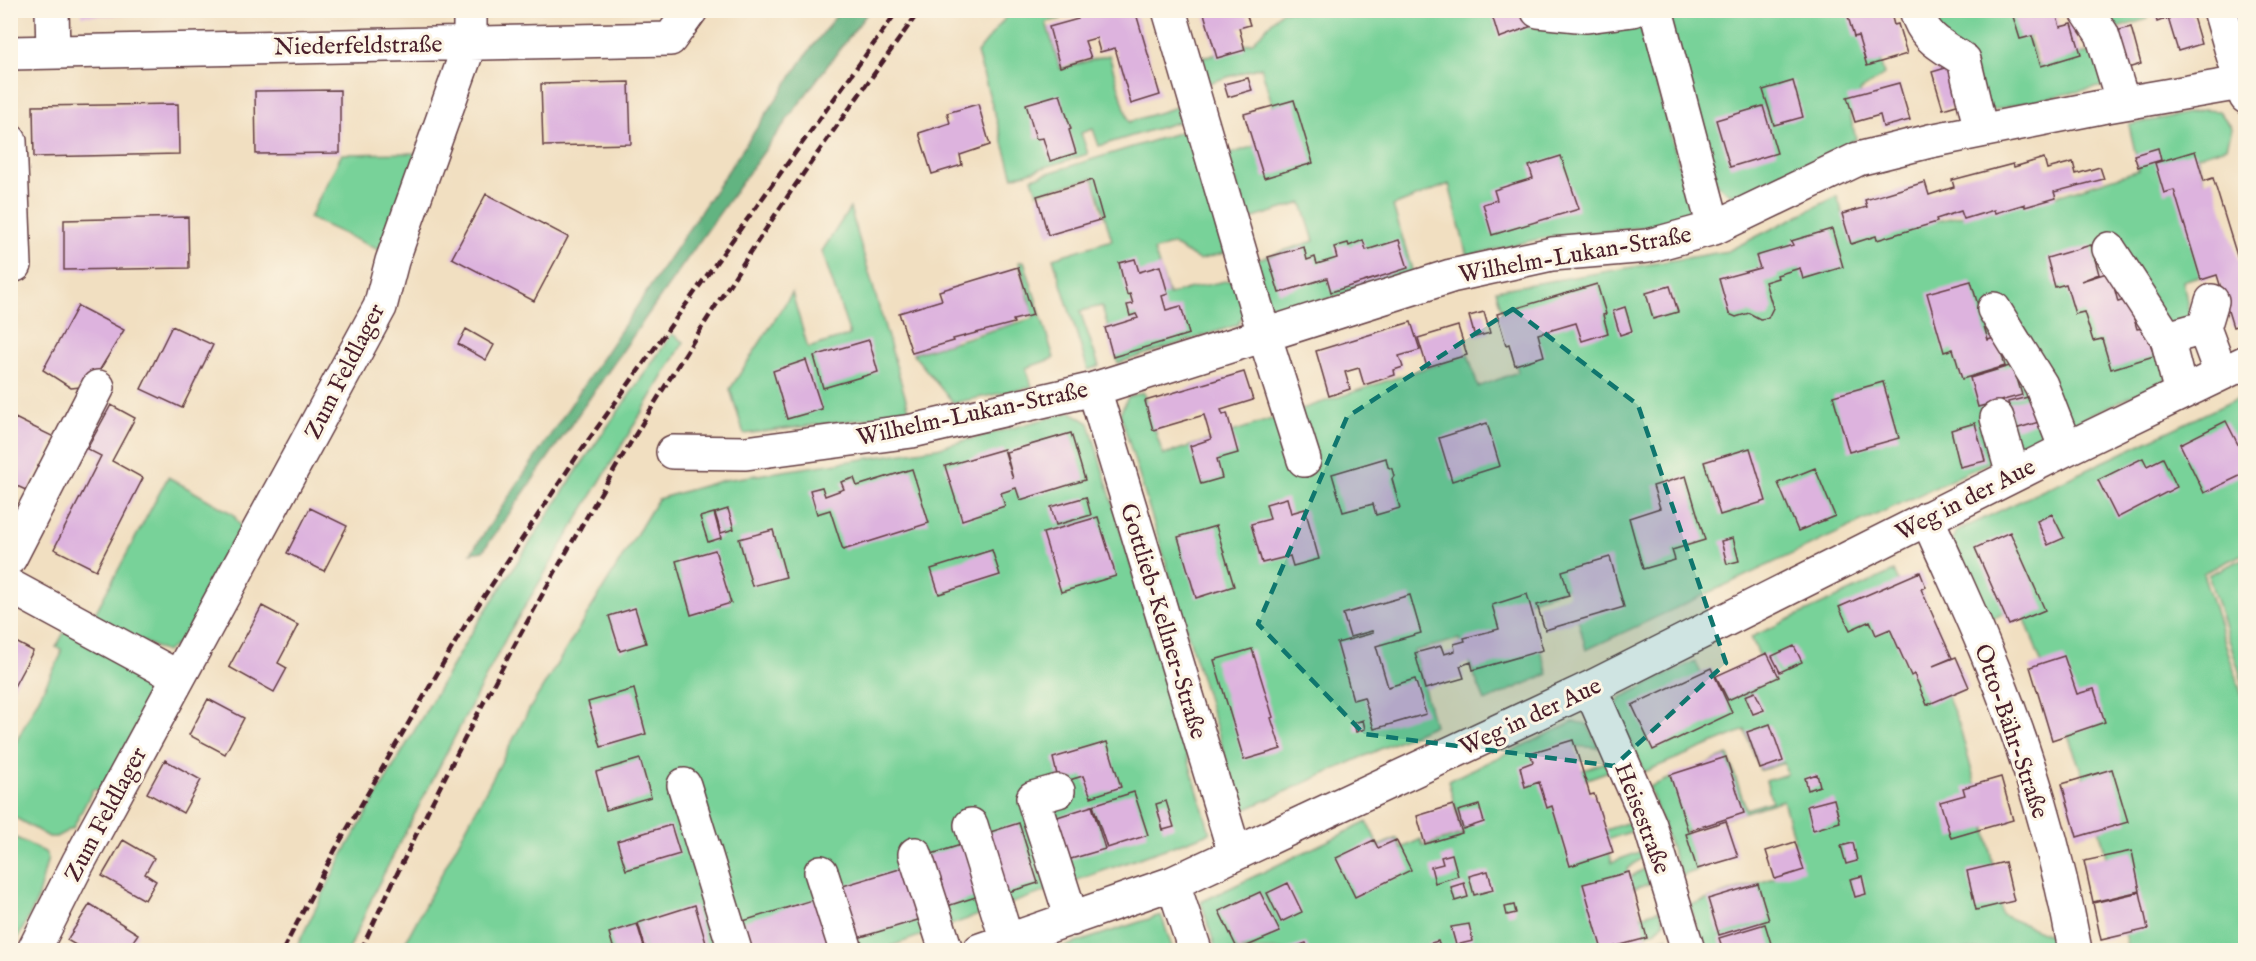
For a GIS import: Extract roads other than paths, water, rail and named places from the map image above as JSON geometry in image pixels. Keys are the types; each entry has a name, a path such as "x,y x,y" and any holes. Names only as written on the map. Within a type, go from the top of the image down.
{"street":[{"path":"52,10 53,52"},
{"name":"Zum Feldlager","path":"34,951 178,678 380,307 392,261 470,43 470,10"},
{"name":"Niederfeldstraße","path":"10,53 670,39 691,10"},
{"path":"1169,10 1264,334 1304,460"},
{"path":"1538,11 1587,16 1633,10"},
{"name":"Wilhelm-Lukan-Straße","path":"1656,10 1714,228"},
{"path":"1916,10 1920,26 1933,40 1964,60 1981,131"},
{"path":"2086,10 2102,34 2123,103"},
{"name":"Wilhelm-Lukan-Straße","path":"673,452 746,453 912,431 1094,388 1450,276 1552,254 1648,246 1714,228 1858,159 1981,131 2123,103 2243,90 2220,10"},
{"path":"10,141 15,265"},
{"path":"2109,249 2167,338 2181,393"},
{"path":"1994,309 2041,385 2066,448"},
{"path":"2167,338 2208,314 2233,368"},
{"name":"Weg in der Aue","path":"993,946 1173,883 1590,688 2066,448 2233,368"},
{"path":"10,558 98,387"},
{"name":"Gottlieb-Kellner-Straße","path":"1094,388 1235,854"},
{"path":"1997,418 2013,475"},
{"name":"Otto-Bähr-Straße","path":"1927,518 1991,662 2033,779 2075,951"},
{"path":"10,586 178,678"},
{"name":"Heisestraße","path":"1590,688 1650,825 1688,951"},
{"path":"684,785 735,951"},
{"path":"1058,790 1033,798 1072,919"},
{"path":"971,825 993,946"},
{"path":"915,854 946,951"},
{"path":"821,872 846,951"},
{"path":"1173,883 1195,951"}],"railway":[{"path":"283,950 335,850 467,622 579,453 898,10"},
{"path":"361,950 408,851 508,657 616,467 673,373 792,190 920,10"}]}
